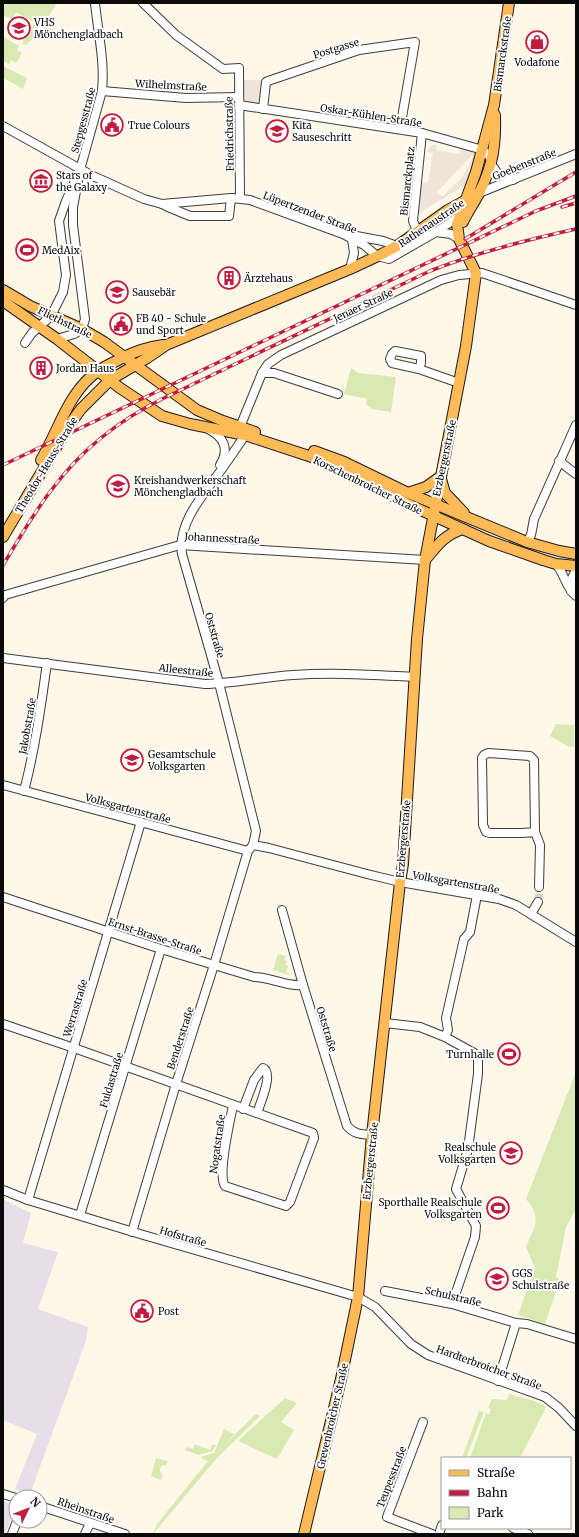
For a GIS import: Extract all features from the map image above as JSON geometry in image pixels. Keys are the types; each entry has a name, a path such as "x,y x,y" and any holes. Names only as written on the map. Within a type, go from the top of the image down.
{"main road":[{"name":"Bismarckstraße","path":"466,200 483,150 494,105 509,3"},
{"name":"Bismarckstraße","path":"479,193 491,163 496,137 494,105"},
{"name":"Rathenaustraße","path":"110,380 166,345 350,269 397,246 438,216 479,193"},
{"path":"479,193 466,216 462,228 463,233 481,268 479,273"},
{"path":"466,200 456,227 459,239 479,273"},
{"name":"Erzbergerstraße","path":"358,1297 372,1135 403,864 418,615 425,560 435,503 469,330 477,304 479,273"},
{"name":"Fliethstraße","path":"3,290 104,342 125,357"},
{"name":"Fliethstraße","path":"3,301 58,338 98,370"},
{"name":"Rathenaustraße","path":"98,370 144,349 166,345"},
{"name":"Korschenbroicher Straße","path":"125,357 205,415 242,431 318,459 433,516 523,554 556,564 576,566"},
{"path":"86,361 136,364"},
{"path":"98,370 117,370 150,376"},
{"name":"Korschenbroicher Straße","path":"98,370 162,416 175,421 204,427 242,431 324,454 408,493 527,542 576,554"},
{"name":"Theodor-Heuss-Straße","path":"3,524 43,457 73,398 98,370"},
{"name":"Theodor-Heuss-Straße","path":"3,537 70,424 92,396 110,380"},
{"path":"408,493 426,487 440,477 445,493 468,518"},
{"path":"425,560 448,535 462,529"},
{"name":"Grevenbroicher Straße","path":"304,1534 341,1379 358,1297"}],"street":[{"name":"Stepgesstraße","path":"80,170 102,91 104,77 102,46 95,3"},
{"name":"Friedrichstraße","path":"143,3 176,35 223,69 239,68 240,198"},
{"name":"Postgasse","path":"263,109 266,82 359,50 415,42 400,129"},
{"name":"Wilhelmstraße","path":"102,91 239,101"},
{"name":"Oskar-Kühlen-Straße","path":"239,101 263,109 422,133 483,150"},
{"name":"Lüpertzender Straße","path":"3,126 80,170 144,199 162,204 190,216 229,216 231,198"},
{"name":"Bismarckplatz","path":"417,231 414,224 422,133"},
{"path":"483,150 489,156 491,163 499,175 513,180"},
{"name":"Goebenstraße","path":"479,193 576,154"},
{"path":"25,343 32,334 51,316 60,299 66,275 59,221 80,170"},
{"path":"58,338 74,334 82,330 84,324 73,225 73,207 80,170"},
{"name":"Rathenaustraße","path":"377,256 385,259 392,258 436,232 459,217 479,193"},
{"name":"Lüpertzender Straße","path":"162,204 240,198 267,206 344,234 364,245 377,256"},
{"path":"436,232 451,234 459,239"},
{"path":"344,234 383,241 397,246"},
{"path":"350,269 354,253 352,239"},
{"path":"479,273 576,305"},
{"name":"Jenaer Straße","path":"242,431 262,373 268,364 281,355 434,283 459,275 479,273"},
{"path":"419,369 459,383"},
{"path":"262,373 274,373 338,394"},
{"path":"527,542 531,535 534,520 576,425"},
{"path":"204,427 220,438 226,450 216,476"},
{"path":"180,545 187,522 216,476 223,468 242,431"},
{"path":"559,461 576,474"},
{"name":"Johannesstraße","path":"3,598 5,595 180,545 425,560"},
{"name":"Oststraße","path":"180,545 219,684 256,831 250,848"},
{"path":"556,564 562,570 565,581 574,594"},
{"path":"574,594 572,578 576,570"},
{"name":"Alleestraße","path":"3,658 205,684 219,684 291,675 332,673 415,677"},
{"name":"Jakobstraße","path":"24,791 41,711 47,663"},
{"path":"534,832 522,834 486,832 483,825 482,758 484,755 488,753 530,756 534,760 534,832 540,845 539,887"},
{"name":"Volksgartenstraße","path":"3,785 141,822 250,848 269,848 400,882 499,899 516,905 576,942"},
{"name":"Werrastraße","path":"28,1200 141,822"},
{"name":"Benderstraße","path":"132,1232 176,1084 250,848"},
{"path":"445,1037 448,1030 446,1018 464,939 470,932 478,895"},
{"name":"Ernst-Brasse-Straße","path":"3,897 161,949 254,977 264,977 294,986 303,985"},
{"path":"531,914 538,902"},
{"name":"Oststraße","path":"282,910 303,985 347,1126 352,1132 372,1135"},
{"name":"Fuldastraße","path":"80,1215 161,949"},
{"path":"385,1023 420,1027 445,1037 474,1053 478,1058 478,1074 468,1149 456,1189 476,1226 475,1237 452,1304"},
{"path":"3,1024 126,1066 243,1109 257,1113 266,1085 268,1073 266,1069 263,1068 254,1080 243,1109"},
{"name":"Nogatstraße","path":"233,1105 223,1159 222,1182 225,1186 286,1206 290,1202 314,1138 313,1133 257,1113"},
{"name":"Hofstraße","path":"3,1190 28,1200 132,1232 358,1297"},
{"name":"Schulstraße","path":"385,1291 452,1304 576,1339"},
{"name":"Hardterbroicher Straße","path":"358,1297 375,1307 411,1344 428,1355 545,1398 559,1408 576,1426"},
{"path":"498,1381 516,1323"},
{"name":"Teupesstraße","path":"423,1422 387,1517 432,1534"},
{"name":"Rheinstraße","path":"48,1509 125,1534"},
{"path":"85,1534 90,1523"},
{"path":"516,1529 528,1534"}],"shaded area":[{"path":"236,80 264,80 266,105 239,102"},
{"path":"433,145 437,145 436,150 459,154 460,149 473,151 476,152 477,157 464,186 424,210 415,219 421,182 428,183 433,153 427,152","holes":["472,155 472,160 461,179 443,196 438,194 437,192"]},
{"path":"3,1199 31,1213 23,1243 58,1252 38,1309 88,1327 86,1341 32,1489 15,1489 37,1434 3,1420"},
{"path":"3,1501 8,1503 8,1526 5,1534 3,1534"}],"green space":[{"path":"3,3 52,3 56,5 43,25 37,23 32,39 26,45 22,44 34,22 16,12 12,19 3,15"},
{"path":"4,37 19,46 17,50 22,53 16,63 11,60 9,64 3,61"},
{"path":"3,66 27,78 23,89 3,78"},
{"path":"351,368 358,373 396,377 391,412 372,409 366,404 367,399 344,394"},
{"path":"556,724 574,725 574,747 569,747 550,736"},
{"path":"278,954 286,956 284,960 287,961 285,965 288,966 286,972 289,973 289,975 273,970"},
{"path":"576,1072 576,1209 566,1227 556,1277 560,1280 545,1324 518,1315 535,1268 526,1247 534,1228 536,1217 526,1199"},
{"path":"509,1394 535,1401 546,1407 521,1457 470,1457 486,1413 489,1415 491,1409 488,1408 492,1399 507,1400"},
{"path":"285,1398 297,1403 281,1422 294,1430 277,1459 238,1441"},
{"path":"479,1411 484,1412 466,1457 462,1457"},
{"path":"256,1414 260,1416 217,1458 153,1534 157,1524 208,1461 200,1457 214,1453 224,1429 234,1434 225,1444"},
{"path":"195,1444 210,1450 212,1444 216,1445 213,1451 199,1455 185,1450 186,1447 193,1449"},
{"path":"156,1458 168,1461 166,1465 163,1465 160,1468 160,1472 163,1475 161,1480 151,1476"}],"tunnel":[{"path":"538,902 539,887"}],"railway":[{"path":"465,239 576,172"},
{"path":"3,465 536,211 576,196"},
{"path":"562,207 576,203"},
{"path":"3,565 39,506 64,474 103,436 148,406 430,271 502,247 576,229"}],"place":[{"name":"VHS Mönchengladbach","path":"19,28"},
{"name":"Vodafone","path":"537,42"},
{"name":"True Colours","path":"112,125"},
{"name":"Kita Sauseschritt","path":"277,131"},
{"name":"Stars of the Galaxy","path":"41,181"},
{"name":"MedAix","path":"27,250"},
{"name":"Ärztehaus","path":"229,278"},
{"name":"Sausebär","path":"117,292"},
{"name":"FB 40 - Schule und Sport","path":"121,324"},
{"name":"Jordan Haus","path":"41,368"},
{"name":"Kreishandwerkerschaft Mönchengladbach","path":"118,486"},
{"name":"Gesamtschule Volksgarten","path":"132,760"},
{"name":"Turnhalle","path":"509,1054"},
{"name":"Realschule Volksgarten","path":"511,1153"},
{"name":"Sporthalle Realschule Volksgarten","path":"498,1208"},
{"name":"GGS Schulstraße","path":"497,1279"},
{"name":"Post","path":"142,1311"}]}
